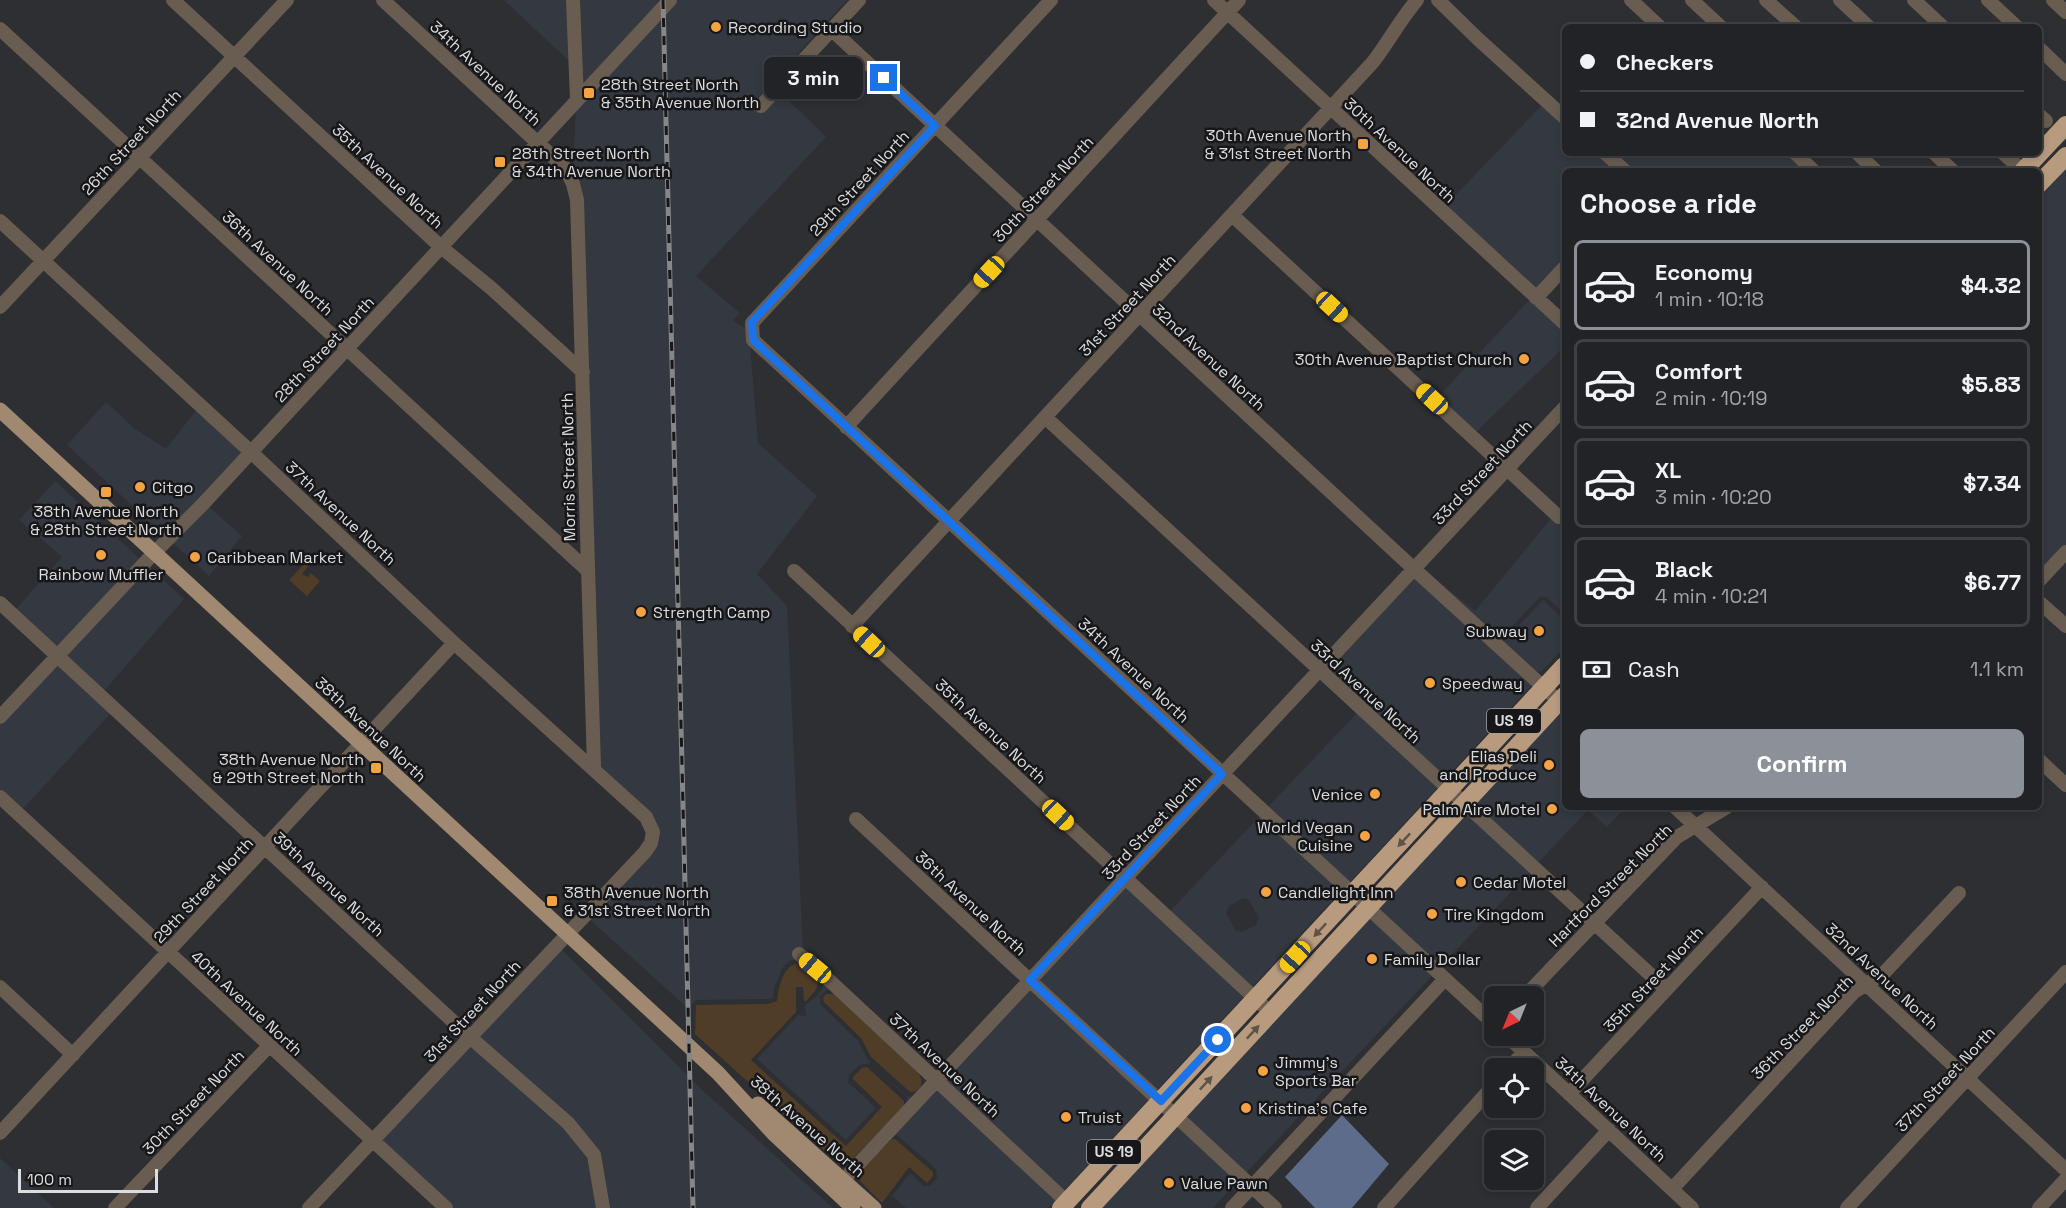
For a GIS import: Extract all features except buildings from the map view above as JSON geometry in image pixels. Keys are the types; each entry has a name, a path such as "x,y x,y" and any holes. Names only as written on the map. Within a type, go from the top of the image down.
{"highway":[{"path":"2042,151 2066,125"},
{"path":"2026,168 2037,156"},
{"path":"2042,181 2066,156"},
{"name":"US 19","path":"1070,1206 1084,1197 1104,1171 1104,1162 1562,668"},
{"name":"US 19","path":"1090,1208 1562,702"}],"main road":[{"name":"38th Avenue North","path":"0,410 718,1073 773,1133 839,1185 874,1208"},
{"name":"38th Avenue North","path":"839,1185 853,1208"}],"street":[{"name":"35th Avenue North","path":"173,0 441,247 491,288 583,372"},
{"name":"26th Street North","path":"0,307 287,0"},
{"name":"34th Avenue North","path":"383,0 566,169"},
{"path":"573,0 577,100"},
{"name":"28th Street North","path":"0,717 251,452 670,0"},
{"path":"761,106 859,0"},
{"name":"29th Street North","path":"753,340 752,322 1051,0"},
{"name":"30th Avenue North","path":"1214,0 1562,321"},
{"name":"30th Street North","path":"846,427 1239,0"},
{"name":"31st Street North","path":"852,626 1373,62 1401,18 1417,0"},
{"path":"1438,0 1562,115"},
{"path":"1631,0 1657,24"},
{"path":"1692,0 1718,24"},
{"path":"1766,0 1793,24"},
{"path":"1840,0 1866,24"},
{"path":"1914,0 1940,24"},
{"path":"1988,0 2014,24"},
{"path":"2053,0 2066,12"},
{"name":"36th Avenue North","path":"0,29 586,569"},
{"name":"32nd Avenue North","path":"832,30 1414,569 1562,700"},
{"path":"2042,51 2066,74"},
{"path":"1608,156 1622,168"},
{"path":"1798,156 1811,168"},
{"path":"1860,156 1873,168"},
{"path":"1937,156 1950,168"},
{"path":"2007,156 2020,168"},
{"name":"Morris Street North","path":"566,169 577,200 583,372 586,569 594,767"},
{"path":"1232,215 1559,517"},
{"name":"37th Avenue North","path":"0,221 454,643 594,767 646,817 653,832"},
{"path":"1536,298 1562,270"},
{"name":"34th Avenue North","path":"753,340 1484,1015"},
{"name":"33rd Street North","path":"839,1185 1562,410"},
{"name":"33rd Avenue North","path":"1044,417 1665,989"},
{"path":"2042,578 2066,552"},
{"name":"35th Avenue North","path":"794,571 1271,1013"},
{"name":"39th Avenue North","path":"0,603 471,1038 568,1123 594,1155 603,1208"},
{"path":"2042,605 2066,626"},
{"name":"29th Street North","path":"0,1133 454,643"},
{"path":"2042,763 2066,785"},
{"name":"40th Avenue North","path":"0,796 446,1208"},
{"name":"32nd Avenue North","path":"1678,810 2066,1170"},
{"name":"Hartford Street North","path":"1534,986 1677,837 1722,810"},
{"name":"36th Avenue North","path":"856,819 1275,1208"},
{"name":"31st Street North","path":"309,1208 645,852 651,843 653,832"},
{"name":"35th Street North","path":"1569,1094 1762,887"},
{"name":"36th Street North","path":"1672,1189 1854,992 1883,974 1959,893"},
{"name":"37th Avenue North","path":"799,954 1070,1206"},
{"name":"37th Street North","path":"1847,1208 2065,976"},
{"path":"1232,1208 1444,978"},
{"path":"0,987 74,1055"},
{"name":"30th Street North","path":"115,1208 269,1046"},
{"name":"34th Avenue North","path":"1518,1046 1691,1208"},
{"path":"1518,1058 1524,1052"},
{"path":"1384,1208 1484,1096"},
{"path":"1537,1208 1609,1130"},
{"path":"2039,1208 2066,1179"}],"shaded area":[{"path":"504,0 568,0 570,62"},
{"path":"578,0 663,0 582,88"},
{"path":"676,0 847,0 771,83 773,85 754,106 761,113 780,92 826,137 696,276 740,313 733,320 747,330 746,341 750,346 758,443 817,496 757,574 787,606 803,951 798,947 792,955 796,959 789,961 783,967 773,998 696,1000 691,1011 588,918 648,855 650,813 599,764 588,373 590,371 588,369 573,172 576,108"},
{"path":"1543,104 1562,122 1562,156 1600,156 1614,168 1562,168 1562,263 1537,290 1445,206"},
{"path":"1616,156 1790,156 1803,168 1630,168"},
{"path":"2066,162 2066,545 2042,571 2042,188"},
{"path":"1530,299 1562,329 1562,349 1476,432 1439,396"},
{"path":"106,402 134,428 166,449 197,409 244,452 165,536 67,445"},
{"path":"55,481 141,560 58,649 15,610 62,557 19,520"},
{"path":"208,506 242,536 209,576 172,542"},
{"path":"1553,516 1562,516 1562,611 1546,597 1540,597 1500,639 1422,568 1475,611"},
{"path":"308,560 311,563 302,574 308,577 311,573 320,581 307,596 289,580"},
{"path":"148,566 184,599 104,691 65,655"},
{"path":"1414,576 1533,684 1445,779 1327,670"},
{"name":"Subway","path":"1543,600 1562,618 1562,650 1542,671 1534,670 1503,642"},
{"path":"57,663 111,713 22,810 0,789 0,724"},
{"path":"1559,709 1562,712 1562,810 1588,810 1537,864 1471,804"},
{"path":"1357,713 1438,787 1350,882 1267,808"},
{"path":"1588,810 1623,810 1607,827"},
{"path":"1464,812 1530,872 1440,967 1376,907"},
{"path":"1260,816 1342,890 1252,987 1170,911","holes":["1243,898 1249,900 1259,918 1256,925 1242,932 1236,931 1226,913 1229,906"]},
{"path":"1126,885 1245,995 1157,1090 1038,980"},
{"path":"1369,915 1433,975 1246,1173 1186,1117"},
{"path":"560,948 699,1087 833,1208 608,1208 599,1153 478,1037"},
{"path":"797,963 815,976 818,983 816,988 813,994 804,1001 803,987 796,987 796,1012 751,1060 846,1146 882,1107 852,1078 862,1068 867,1067 904,1101 904,1106 848,1164 840,1165 695,1034 696,1005 768,1004 777,1001 780,984 785,974 792,965"},
{"path":"824,983 831,989 826,990 820,996 821,1005 858,1041 868,1060 907,1096 915,1097 908,1104 907,1097 871,1063 859,1065 849,1075 848,1082 876,1108 846,1140 757,1059 798,1015 806,1016 805,1005 816,997"},
{"path":"1030,988 1150,1098 1063,1192 944,1080"},
{"path":"826,994 834,994 917,1071 921,1082 918,1090 910,1092 871,1057 861,1038 824,1002 823,998"},
{"path":"471,1045 564,1127 589,1157 598,1208 454,1208 379,1140"},
{"path":"937,1088 1056,1200 1048,1208 906,1208 892,1196 910,1173 924,1186 930,1186 937,1178 936,1169 898,1136 893,1135"},
{"path":"1178,1125 1238,1181 1213,1208 1102,1208"},
{"path":"892,1139 895,1139 933,1172 933,1176 927,1183 909,1167 882,1203 860,1181 861,1171"},
{"path":"0,1158 54,1208 0,1208"}],"water":[{"path":"1342,1115 1389,1164 1352,1208 1315,1208 1285,1177"}],"railway":[{"path":"663,0 693,1208"}],"place":[{"name":"Recording Studio","path":"716,27"},
{"name":"28th Street North & 35th Avenue North","path":"589,93"},
{"name":"30th Avenue North & 31st Street North","path":"1363,144"},
{"name":"28th Street North & 34th Avenue North","path":"500,162"},
{"name":"30th Avenue Baptist Church","path":"1524,359"},
{"name":"Citgo","path":"140,487"},
{"name":"38th Avenue North & 28th Street North","path":"106,492"},
{"name":"Rainbow Muffler","path":"101,555"},
{"name":"Caribbean Market","path":"195,557"},
{"name":"Strength Camp","path":"641,612"},
{"name":"Subway","path":"1539,631"},
{"name":"Speedway","path":"1430,683"},
{"name":"Elias Deli and Produce","path":"1549,765"},
{"name":"38th Avenue North & 29th Street North","path":"376,768"},
{"name":"Venice","path":"1375,794"},
{"name":"Palm Aire Motel","path":"1552,809"},
{"name":"World Vegan Cuisine","path":"1365,836"},
{"name":"Cedar Motel","path":"1461,882"},
{"name":"Candlelight Inn","path":"1266,892"},
{"name":"38th Avenue North & 31st Street North","path":"552,901"},
{"name":"Tire Kingdom","path":"1432,914"},
{"name":"Family Dollar","path":"1372,959"},
{"name":"Jimmy's Sports Bar","path":"1263,1071"},
{"name":"Kristina's Cafe","path":"1246,1108"},
{"name":"Truist","path":"1066,1117"},
{"name":"Value Pawn","path":"1169,1183"}],"route":[{"path":"884,78 935,126 752,322 753,340 1222,774 1030,980 1161,1101 1218,1040"}]}
